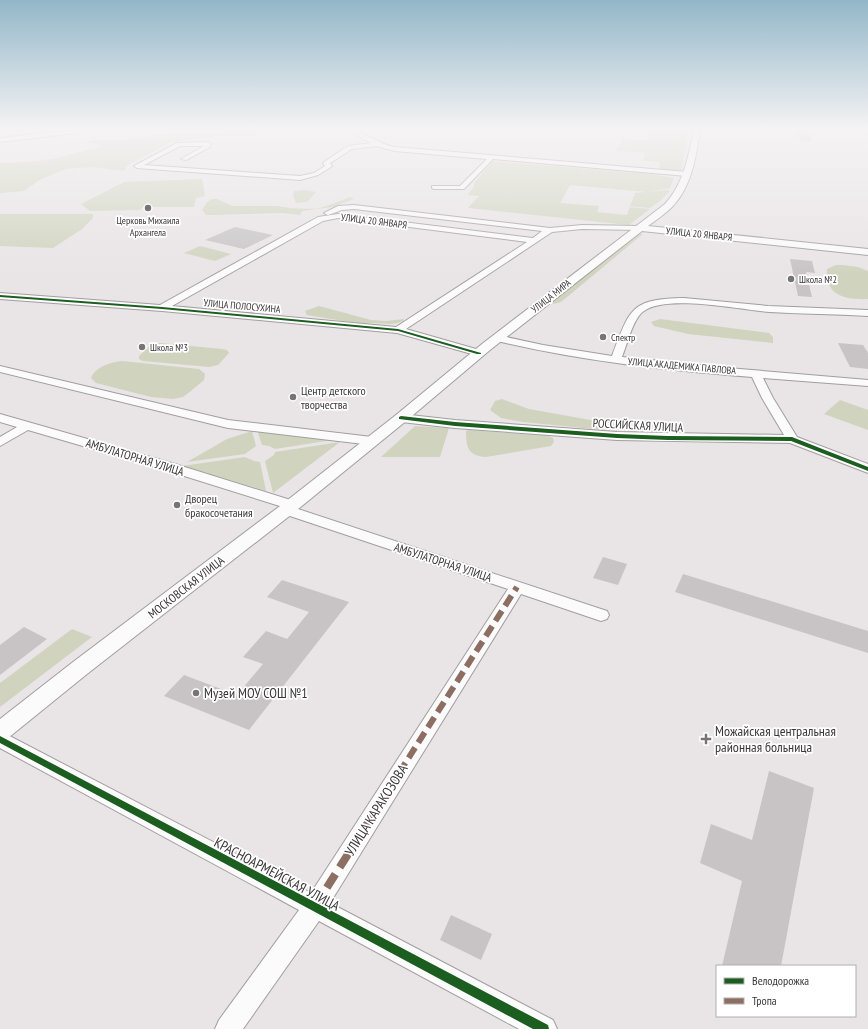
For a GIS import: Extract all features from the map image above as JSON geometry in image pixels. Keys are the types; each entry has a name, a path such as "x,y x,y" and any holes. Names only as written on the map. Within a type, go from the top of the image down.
{"main road":[{"name":"УЛИЦА МИРА","path":"372,441 497,338 598,258 640,228 672,201 681,188 685,178"},
{"name":"УЛИЦА 20 ЯНВАРЯ","path":"640,228 868,252"},
{"name":"МОСКОВСКАЯ УЛИЦА","path":"0,732 372,441"}],"street":[{"path":"434,187 464,187 472,178"},
{"path":"321,219 329,213 347,207 550,230"},
{"name":"УЛИЦА 20 ЯНВАРЯ","path":"162,308 321,219 338,216 533,240"},
{"path":"416,226 427,216"},
{"name":"УЛИЦА 20 ЯНВАРЯ","path":"398,330 550,230 582,227 640,228"},
{"name":"УЛИЦА ПОЛОСУХИНА","path":"0,296 162,308 398,330 479,353"},
{"path":"616,359 632,318 640,308 663,302 687,301 768,309 868,313"},
{"name":"УЛИЦА АКАДЕМИКА ПАВЛОВА","path":"497,338 549,349 616,359 756,373 868,382"},
{"path":"0,369 228,424 372,441"},
{"path":"756,373 759,384 786,425 792,439"},
{"name":"АМБУЛАТОРНАЯ УЛИЦА","path":"0,418 28,425 289,507 601,615"},
{"name":"РОССИЙСКАЯ УЛИЦА","path":"401,418 455,424 624,436 668,438 792,439 868,469"},
{"path":"0,442 28,425"},
{"name":"УЛИЦА КАРАКОЗОВА","path":"228,1029 314,908 517,587"},
{"name":"КРАСНОАРМЕЙСКАЯ УЛИЦА","path":"0,740 544,1029"}],"green space":[{"path":"0,178 43,178 24,191 0,193"},
{"path":"478,178 674,178 670,188 647,192 570,185 560,203 599,206 597,212 627,215 630,207 650,209 629,225 468,208 479,196 467,195 474,187 474,183"},
{"path":"202,179 205,196 196,198 194,207 143,207 140,210 90,211 81,204 124,182"},
{"path":"305,190 316,192 307,202 296,203 293,195 294,191"},
{"path":"670,191 650,208 630,206 635,193"},
{"path":"350,197 354,199 333,207 302,211 300,215 282,213 206,215 202,210 207,202 212,199 217,199 233,206 278,206 312,209 320,208"},
{"path":"0,214 93,214 93,218 82,229 53,248 0,246"},
{"path":"639,234 643,234 561,302 553,304 551,302"},
{"path":"200,246 231,254 215,261 184,253"},
{"path":"836,265 858,267 868,271 868,299 852,299 844,297 833,291 827,278 827,269"},
{"path":"319,306 371,320 386,321 404,319 399,323 392,324 364,323 348,322 307,315 305,311"},
{"path":"660,319 769,333 773,337 773,343 688,334 654,326 651,322"},
{"path":"160,343 222,349 227,350 229,353 218,365 209,367 143,361 139,359 139,356 151,345"},
{"path":"122,361 199,369 205,374 204,380 183,397 173,399 151,397 96,383 91,378 100,368 108,364"},
{"path":"502,399 529,409 596,421 605,426 603,430 523,422 501,418 490,410 495,401"},
{"path":"840,400 868,410 868,430 824,414"},
{"path":"415,426 449,428 440,457 381,457"},
{"path":"257,430 339,439 275,449 262,445"},
{"path":"252,431 256,446 245,454 187,462 227,439"},
{"path":"466,431 548,436 553,438 554,442 551,446 486,457 475,455 469,450"},
{"path":"340,442 273,493 265,461 274,455 275,452"},
{"path":"245,457 260,462 266,491 182,466"},
{"path":"72,629 92,637 0,707 0,683"}],"building":[{"path":"235,227 273,235 244,249 205,240"},
{"name":"Школа №2","path":"790,259 812,261 815,273 806,272 812,297 798,296"},
{"path":"838,343 863,345 868,353 868,369 850,367"},
{"path":"603,557 627,564 618,585 593,578"},
{"path":"683,574 868,631 868,653 675,592"},
{"path":"282,580 349,602 249,730 164,696 184,675 237,695 263,664 243,657 266,631 287,639 309,612 267,597"},
{"path":"24,627 47,639 0,675 0,645"},
{"path":"769,771 814,788 781,965 722,965 742,881 700,863 711,824 752,840"},
{"path":"451,915 492,934 481,960 440,940"}],"marked path":[{"path":"314,908 517,587"}],"cycle path":[{"path":"0,296 162,308 398,330 479,353"},
{"path":"401,418 455,424 617,436 792,439 868,469"},
{"path":"0,739 544,1029"}],"place":[{"name":"Церковь Михаила Архангела","path":"148,208"},
{"name":"Школа №2","path":"791,279"},
{"name":"Спектр","path":"603,337"},
{"name":"Школа №3","path":"142,347"},
{"name":"Центр детского творчества","path":"293,397"},
{"name":"Дворец бракосочетания","path":"177,505"},
{"name":"Музей МОУ СОШ №1","path":"196,693"},
{"name":"Можайская центральная районная больница","path":"706,739"}]}
